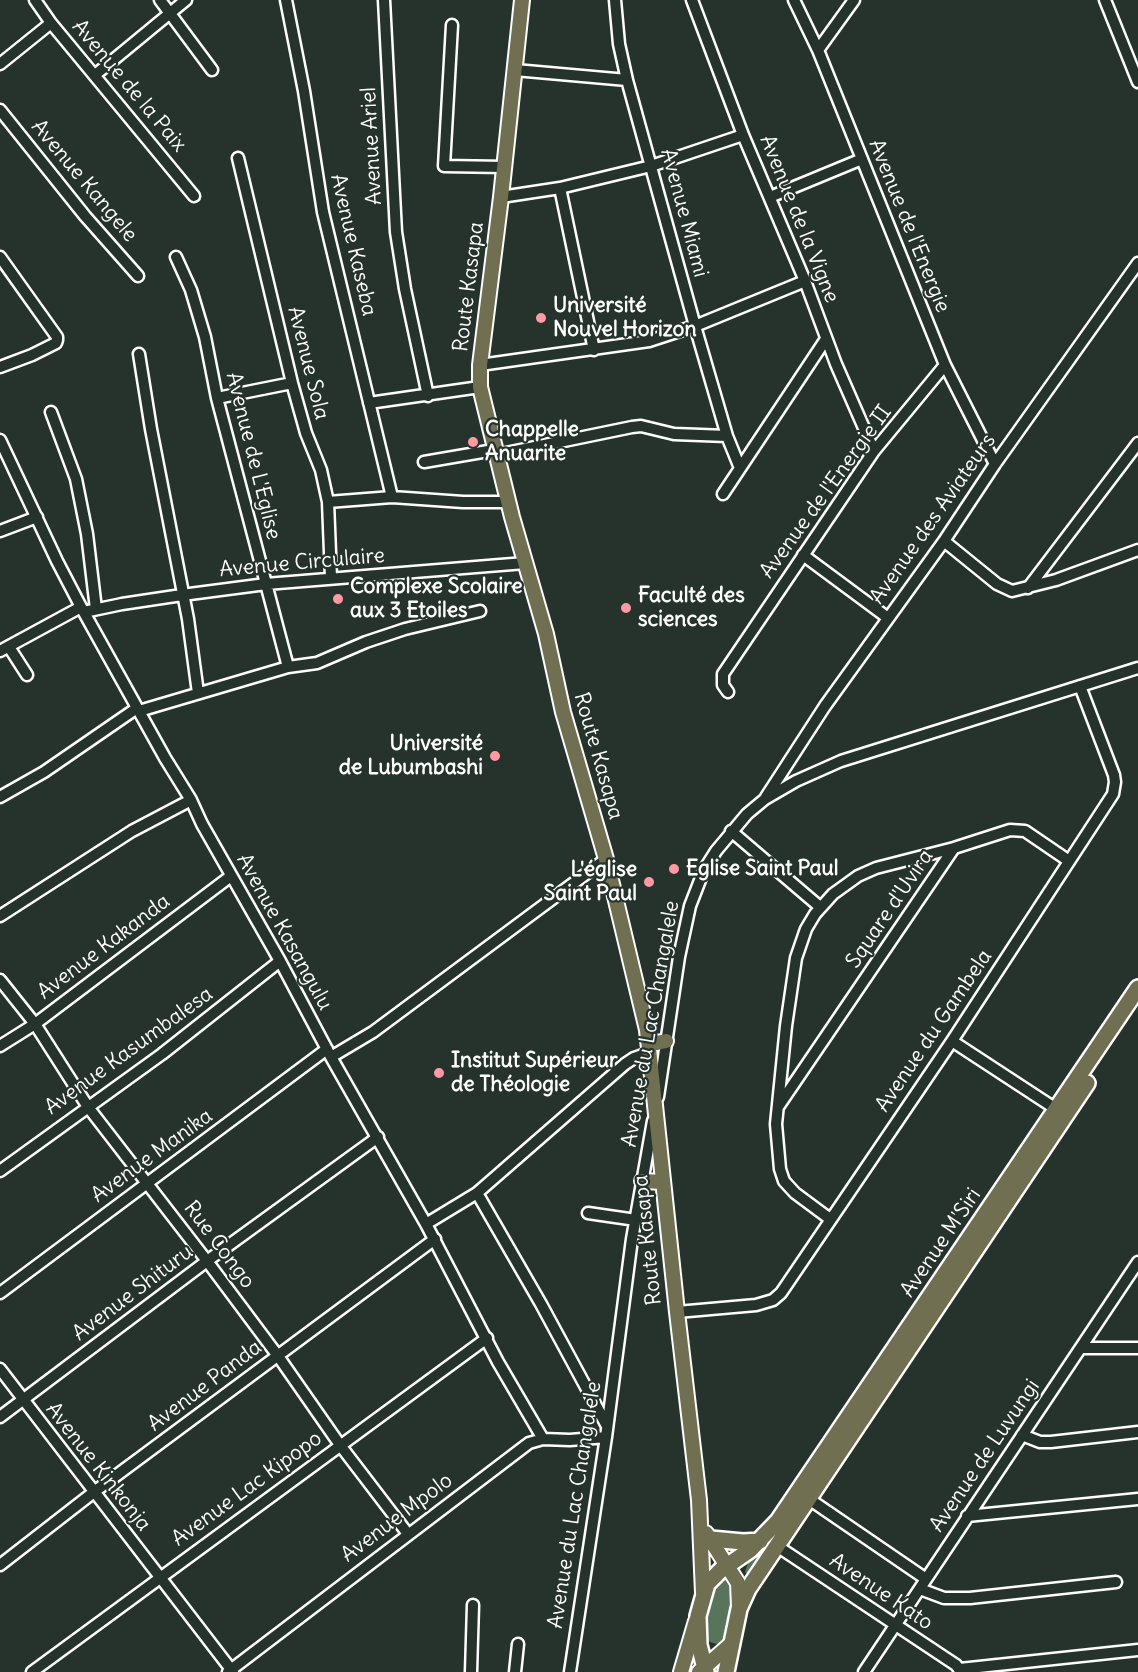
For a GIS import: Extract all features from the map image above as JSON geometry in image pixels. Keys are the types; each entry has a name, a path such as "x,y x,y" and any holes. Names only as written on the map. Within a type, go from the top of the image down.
{"highway":[{"name":"Avenue M'Siri","path":"703,1593 711,1579 760,1540 778,1521 1138,988"},
{"name":"Avenue M'Siri","path":"726,1672 739,1609 748,1589 1138,1005"},
{"path":"706,1533 732,1542 760,1540"},
{"path":"703,1593 698,1616 703,1671"}],"main road":[{"name":"Route Kasapa","path":"522,0 480,365 480,387 508,502 546,634 563,712 606,858 643,1008 657,1105 676,1312 706,1533 703,1593"},
{"path":"650,1047 666,1041"},
{"path":"642,1181 663,1182"},
{"path":"706,1533 738,1583 739,1609"},
{"path":"681,1672 698,1616"},
{"path":"703,1671 730,1644"}],"street":[{"name":"Avenue de la Paix","path":"35,0 51,23 194,196"},
{"path":"160,0 212,70"},
{"path":"95,75 186,0"},
{"name":"Avenue Kaseba","path":"286,0 304,91 323,212 392,497"},
{"name":"Avenue Ariel","path":"384,0 396,232 405,289 428,396"},
{"name":"Avenue Miami","path":"615,0 627,80 727,436 740,468"},
{"name":"Avenue de la Vigne","path":"692,0 743,135 874,451"},
{"name":"Avenue de l'Energie","path":"794,0 818,50 945,365 995,464"},
{"path":"818,50 854,0"},
{"path":"1105,0 1138,82"},
{"path":"0,64 51,23"},
{"path":"452,25 444,166 504,167"},
{"path":"514,70 627,80"},
{"name":"Avenue Kangele","path":"0,110 85,216 138,276"},
{"path":"501,197 560,188 651,166 743,135"},
{"name":"Avenue Sola","path":"238,158 292,383 306,433 321,470 328,502 331,578"},
{"path":"770,197 862,159"},
{"path":"560,188 594,350"},
{"name":"Avenue de L'Eglise","path":"176,256 194,299 205,337 217,398 288,667"},
{"path":"0,257 57,337 56,343 0,367"},
{"name":"Avenue des Aviateurs","path":"765,799 825,706 944,542 995,464 1138,263"},
{"path":"480,365 649,341 695,326 805,281"},
{"path":"723,494 826,339"},
{"path":"139,354 188,619 198,693"},
{"name":"Avenue de l'Energie II","path":"729,692 723,685 723,674 874,451 945,365"},
{"path":"217,398 292,383"},
{"path":"369,403 480,387"},
{"path":"51,412 76,479 87,534 96,609"},
{"path":"424,462 641,426 667,433 727,436"},
{"name":"Avenue Kasangulu","path":"0,440 57,561 83,610 435,1239 543,1439"},
{"path":"1028,588 1138,444"},
{"path":"328,502 392,497 463,502 508,502"},
{"path":"0,531 37,517"},
{"path":"944,542 1006,590 1012,591 1095,567 1138,550"},
{"path":"803,555 888,618"},
{"name":"Avenue Circulaire","path":"4,649 83,610 266,584 525,563"},
{"path":"0,797 44,772 138,710 288,667 316,663 405,629 480,611"},
{"path":"4,649 27,675"},
{"name":"Avenue du Lac Changalele","path":"570,1672 636,1220 657,1105 679,957 690,906 704,870 731,831 765,799 796,781 842,761 1138,668"},
{"name":"Avenue du Gambela","path":"676,1312 756,1305 773,1300 781,1293 952,1041 1069,861 1114,790 1114,775 1080,686"},
{"path":"0,916 132,831 191,800"},
{"path":"954,848 1017,829 1025,831 1069,861"},
{"path":"731,831 820,907"},
{"name":"Square d'Uvira","path":"778,1107 796,958 806,928 820,907 845,885 876,868 954,848"},
{"name":"Square d'Uvira","path":"778,1107 954,848"},
{"name":"Avenue Manika","path":"0,1293 329,1053 373,1032 606,858"},
{"name":"Avenue Kakanda","path":"0,1046 35,1024 231,876"},
{"name":"Avenue Kasumbalesa","path":"0,1171 215,1014 280,961"},
{"name":"Rue Congo","path":"0,980 35,1024 88,1107 207,1261 278,1356 340,1445 408,1534"},
{"path":"952,1041 1056,1109"},
{"path":"426,1224 477,1193 625,1064 650,1047"},
{"path":"782,1063 792,1073 804,1071"},
{"path":"778,1107 776,1124 781,1176 795,1193 830,1219"},
{"name":"Avenue Shituru","path":"0,1418 207,1261 378,1137"},
{"path":"477,1193 541,1304 606,1432"},
{"path":"588,1213 636,1220"},
{"name":"Avenue Panda","path":"0,1565 94,1492 435,1239"},
{"name":"Avenue de Luvungi","path":"864,1672 1138,1262"},
{"name":"Avenue Lac Kipopo","path":"32,1672 487,1338"},
{"path":"1082,1348 1138,1348"},
{"name":"Avenue Kinkonja","path":"0,1369 231,1671"},
{"name":"Avenue Mpolo","path":"231,1671 408,1534 535,1440 570,1440 606,1432"},
{"path":"1022,1435 1040,1442 1051,1442 1138,1432"},
{"path":"809,1499 944,1598 970,1598 1116,1582"},
{"path":"967,1516 1138,1499"},
{"name":"Avenue Kato","path":"777,1546 960,1670"},
{"path":"471,1672 473,1605"},
{"path":"515,1672 518,1644"},
{"path":"960,1670 1138,1650"}],"green space":[{"path":"769,1546 750,1578 745,1572 748,1563"},
{"path":"727,1577 738,1585 725,1641 717,1644 710,1642 706,1636 706,1624 716,1585 719,1580"}],"place":[{"name":"Université Nouvel Horizon","path":"541,318"},
{"name":"Chappelle Anuarite","path":"473,442"},
{"name":"Complexe Scolaire aux 3 Etoiles","path":"338,599"},
{"name":"Faculté des sciences","path":"626,608"},
{"name":"Université de Lubumbashi","path":"495,756"},
{"name":"Eglise Saint Paul","path":"674,869"},
{"name":"L'église Saint Paul","path":"649,882"},
{"name":"Institut Supérieur de Théologie","path":"439,1073"}]}
